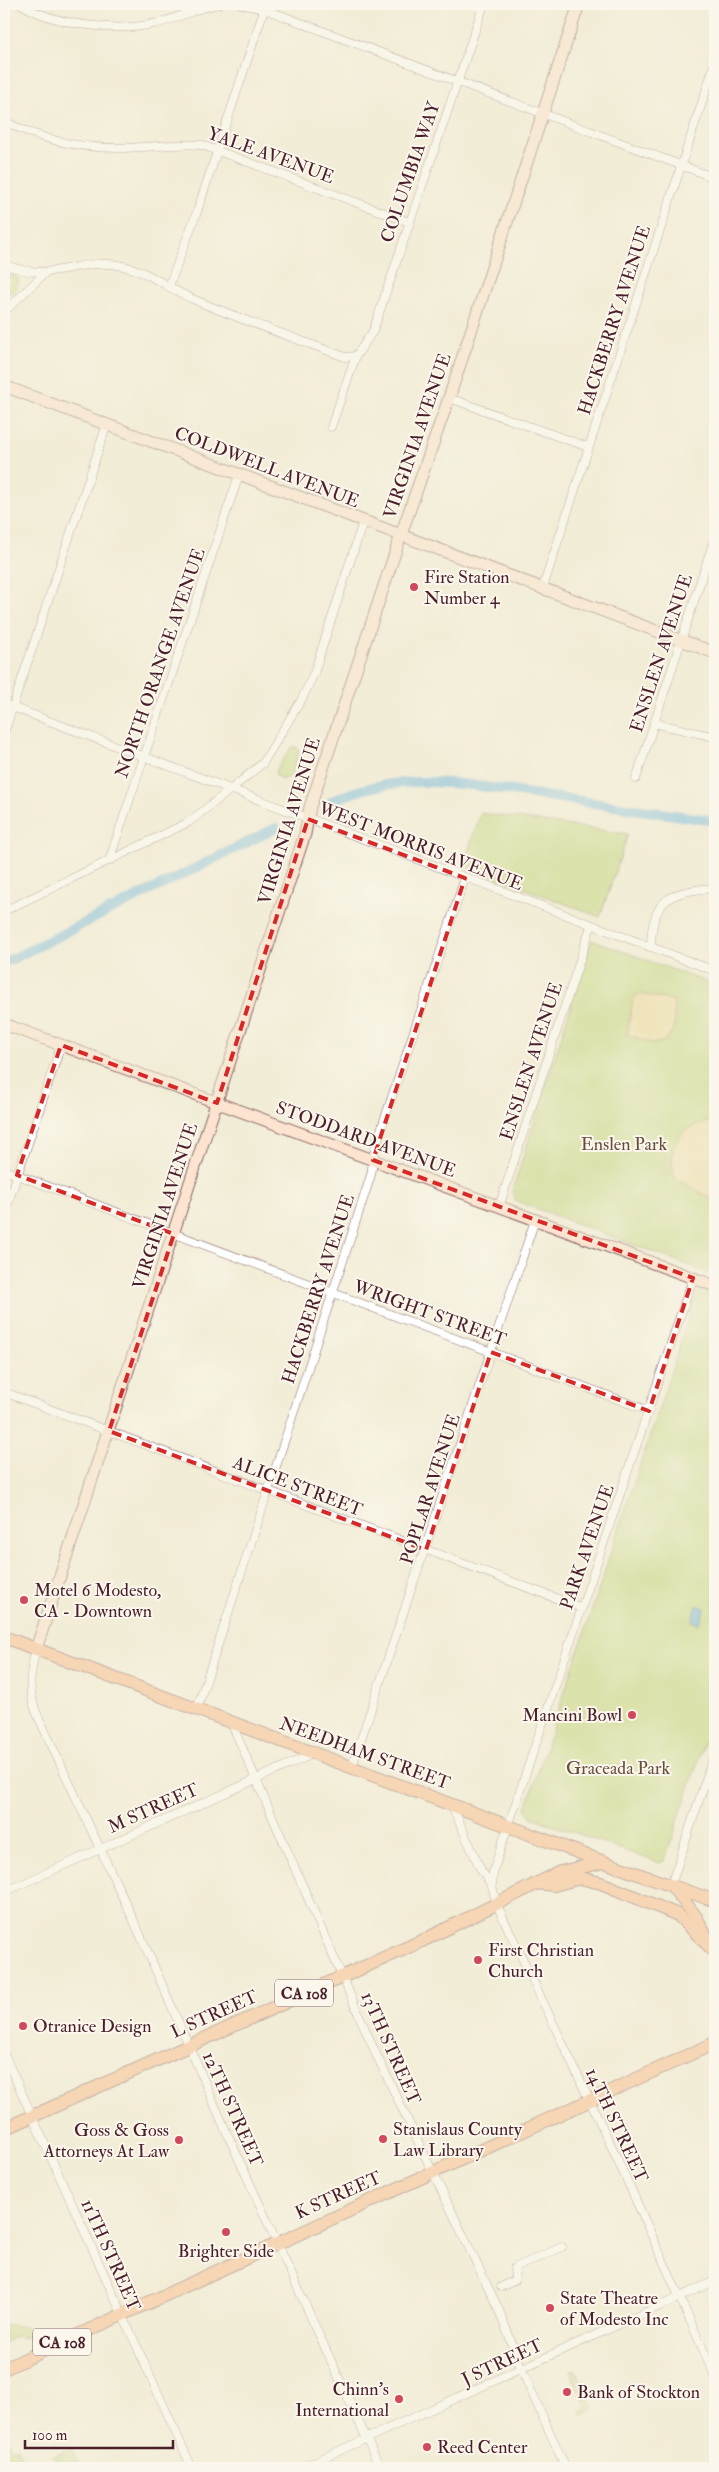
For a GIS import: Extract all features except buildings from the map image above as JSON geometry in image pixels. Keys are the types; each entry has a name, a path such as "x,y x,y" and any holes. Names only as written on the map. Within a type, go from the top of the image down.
{"main road":[{"name":"NEEDHAM STREET","path":"4,1637 451,1803 604,1862 715,1901"},
{"name":"L STREET","path":"4,2130 188,2045 424,1940 560,1872 604,1862"},
{"path":"537,1884 554,1885 580,1878 600,1883 678,1915 714,1947"},
{"path":"672,1885 696,1917 714,1947"},
{"name":"K STREET","path":"4,2368 276,2242 513,2138 588,2100 715,2043"}],"street":[{"path":"21,4 60,20 93,26 132,27 170,20 194,10 220,4"},
{"path":"241,4 265,6 457,81 715,178"},
{"name":"COLUMBIA WAY","path":"356,356 373,331 484,4"},
{"name":"VIRGINIA AVENUE","path":"36,1649 218,1103 308,819 310,807 449,398 579,4"},
{"path":"170,286 197,212 265,6"},
{"name":"HACKBERRY AVENUE","path":"543,587 715,63"},
{"name":"YALE AVENUE","path":"4,122 24,131 65,142 94,147 119,148 176,143 202,145 409,222"},
{"path":"4,264 26,272 45,273 94,264 108,264 150,274 202,303 345,357 356,356 331,427"},
{"path":"4,312 45,273"},
{"name":"COLDWELL AVENUE","path":"4,386 715,653"},
{"path":"449,398 588,447"},
{"path":"4,733 106,424"},
{"name":"NORTH ORANGE AVENUE","path":"109,861 239,475"},
{"path":"4,911 189,822 263,764 303,697 321,654 363,522"},
{"name":"ENSLEN AVENUE","path":"636,779 715,537"},
{"name":"WEST MORRIS AVENUE","path":"4,704 591,926 715,970"},
{"path":"654,723 715,737"},
{"name":"HACKBERRY AVENUE","path":"197,1709 371,1175 378,1139 465,878"},
{"path":"651,947 651,929 657,910 665,900 673,895 692,889 715,888"},
{"name":"ENSLEN AVENUE","path":"499,1206 591,926"},
{"name":"STODDARD AVENUE","path":"4,1024 715,1286"},
{"path":"4,1216 61,1045"},
{"name":"WRIGHT STREET","path":"4,1170 649,1410"},
{"name":"POPLAR AVENUE","path":"352,1766 426,1550 535,1220"},
{"name":"PARK AVENUE","path":"509,1825 693,1278"},
{"name":"ALICE STREET","path":"4,1392 582,1608"},
{"name":"12TH STREET","path":"36,1649 29,1677 32,1701 380,2468"},
{"name":"13TH STREET","path":"230,1721 376,2054 498,2308 522,2369 566,2468"},
{"path":"672,1885 715,1752"},
{"name":"M STREET","path":"4,1892 315,1753"},
{"name":"14TH STREET","path":"451,1803 481,1870 492,1886"},
{"name":"14TH STREET","path":"509,1825 493,1872 492,1886 497,1905 715,2376"},
{"name":"11TH STREET","path":"4,2054 192,2468"},
{"path":"501,2287 515,2280 514,2268 562,2246"},
{"name":"J STREET","path":"301,2468 367,2440 715,2281"}],"highlighted area":[{"path":"308,819 465,878 373,1160 693,1278 649,1411 491,1352 426,1550 109,1431 174,1234 17,1175 61,1045 217,1103"}],"green space":[{"path":"10,274 19,280 15,289 7,293 4,291 4,275"},
{"path":"292,747 297,747 299,752 291,776 281,780 275,771"},
{"path":"481,813 628,834 600,917 463,865"},
{"name":"Enslen Park","path":"592,940 715,985 715,1275 516,1201 512,1192"},
{"name":"Graceada Park","path":"701,1291 715,1296 715,1710 666,1857 664,1861 659,1863 531,1817 526,1808 697,1294"},
{"path":"4,2324 21,2326 37,2332 24,2338 17,2336 4,2343"},
{"path":"575,2369 593,2408 582,2415 580,2413 587,2407 570,2371"},
{"path":"4,2433 12,2449 17,2447 26,2468 4,2468"},
{"path":"71,2448 82,2468 55,2468 58,2467 53,2457"}],"sand":[{"path":"640,994 674,1001 674,1029 669,1037 663,1041 652,1043 627,1035 633,998"},
{"path":"715,1121 715,1201 675,1178 672,1155 678,1138 685,1131 693,1126"}],"water":[{"path":"697,1605 705,1608 699,1624 692,1621"}],"waterway":[{"path":"332,801 359,791 386,785 414,782 441,783 469,785 715,821"},
{"path":"4,963 276,828"}],"place":[{"name":"Fire Station Number 4","path":"414,587"},
{"name":"Motel 6 Modesto, CA - Downtown","path":"24,1600"},
{"name":"Mancini Bowl","path":"632,1715"},
{"name":"First Christian Church","path":"478,1960"},
{"name":"Otranice Design","path":"23,2026"},
{"name":"Stanislaus County Law Library","path":"383,2139"},
{"name":"Goss & Goss Attorneys At Law","path":"179,2140"},
{"name":"Brighter Side","path":"226,2232"},
{"name":"State Theatre of Modesto Inc","path":"550,2308"},
{"name":"Bank of Stockton","path":"567,2392"},
{"name":"Chinn's International","path":"399,2399"},
{"name":"Reed Center","path":"427,2447"}]}
